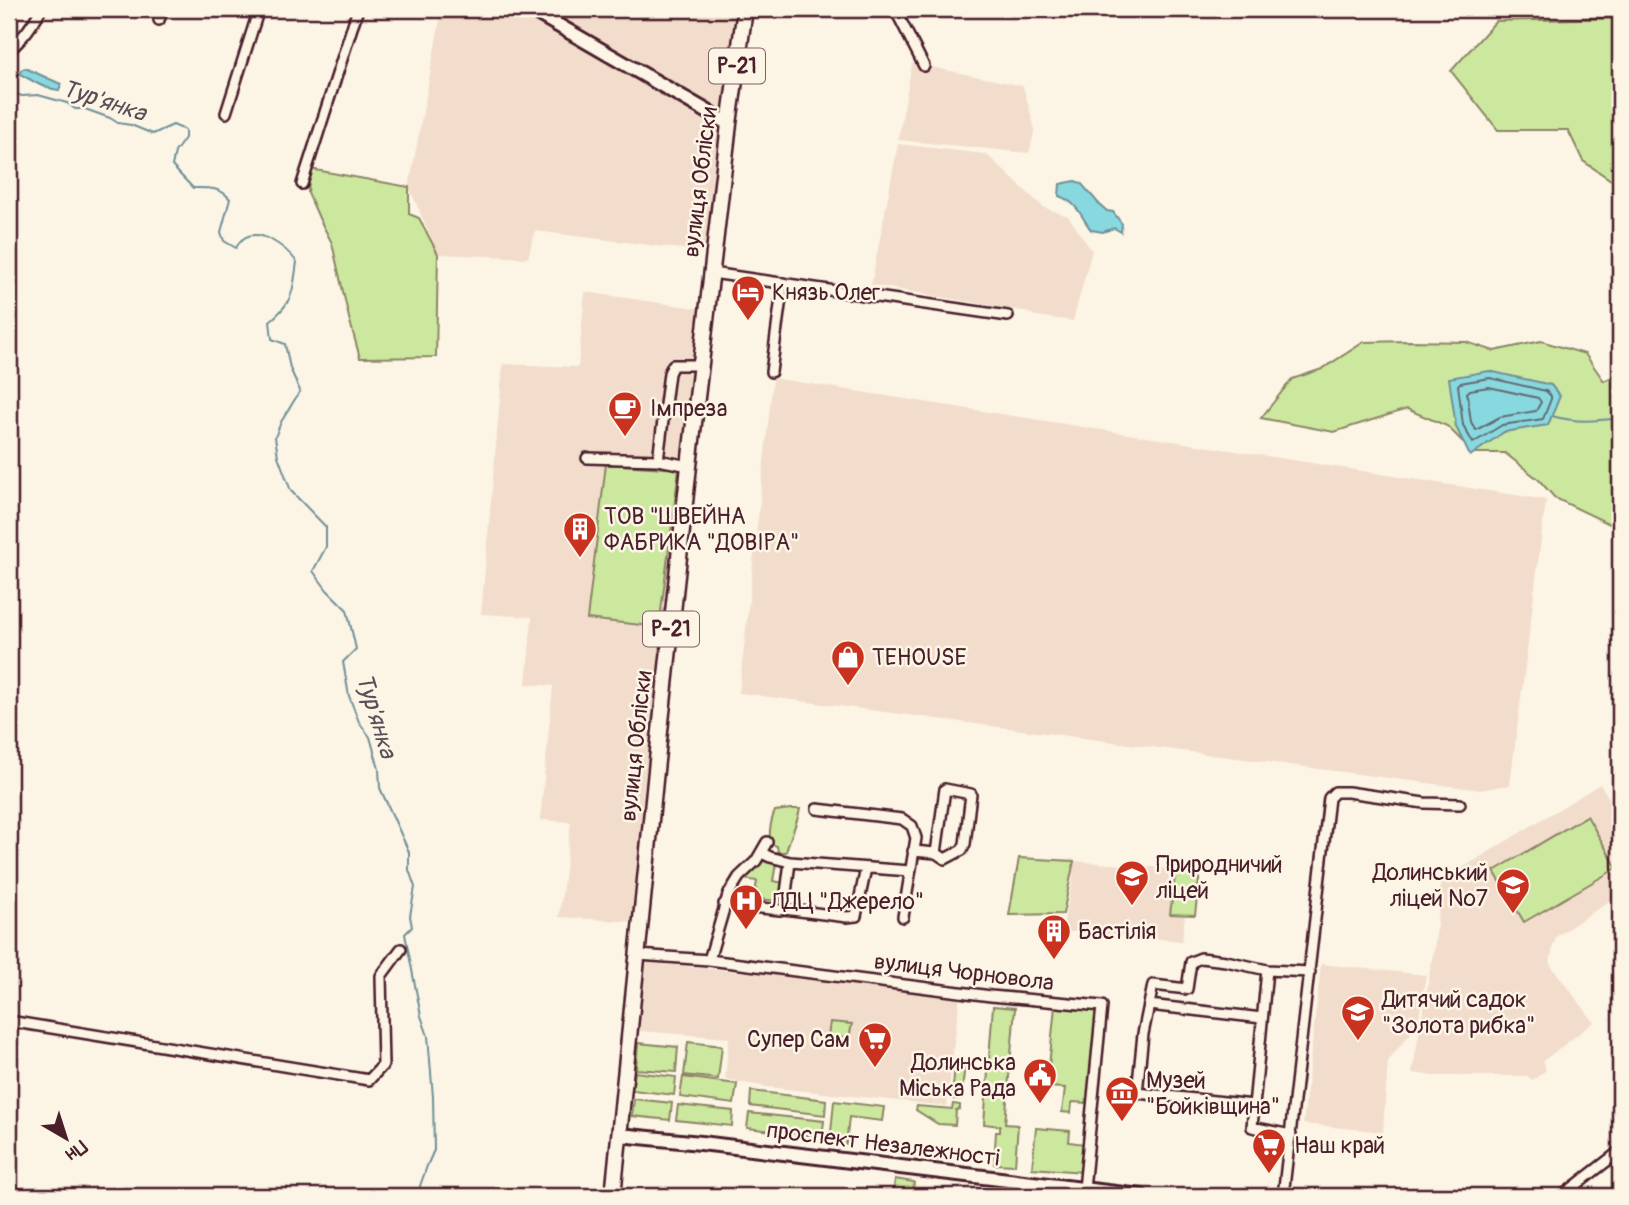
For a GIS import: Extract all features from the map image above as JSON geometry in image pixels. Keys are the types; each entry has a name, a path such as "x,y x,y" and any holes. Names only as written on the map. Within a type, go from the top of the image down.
{"main road":[{"path":"530,9 729,124"},
{"name":"вулиця Обліски","path":"613,1196 689,466 745,9"},
{"name":"проспект Незалежності","path":"619,1135 1141,1196"}],"street":[{"path":"9,51 35,22 41,9"},
{"path":"159,20 163,9"},
{"path":"226,113 259,9"},
{"path":"302,184 358,9"},
{"path":"893,9 925,66"},
{"path":"712,273 1008,316"},
{"path":"771,372 783,283"},
{"path":"658,460 669,373 673,365 701,365"},
{"path":"587,458 658,460 689,466"},
{"path":"914,851 936,853 945,859 962,850 971,794 945,789 936,853"},
{"path":"1283,1196 1329,798 1335,792 1348,792 1424,803 1460,804"},
{"path":"817,809 906,821 915,830 916,838 902,917"},
{"path":"709,960 724,904 732,886 762,853 767,842"},
{"path":"762,853 790,862 910,871"},
{"path":"785,909 790,862"},
{"path":"724,904 856,916 866,867"},
{"path":"9,1021 369,1080 383,1065 381,976 401,949"},
{"name":"вулиця Чорновола","path":"638,955 709,960 991,996 1102,1006 1084,1189"},
{"path":"1254,1105 1137,1093 1143,1034 1153,985 1187,989 1191,962 1201,958 1267,970 1310,972"},
{"path":"1267,970 1252,1127 1291,1135"},
{"path":"1149,1005 1262,1018"},
{"path":"1562,1196 1620,1151"},
{"path":"1021,1196 1023,1182"}],"shaded area":[{"path":"442,9 743,9 705,252 535,231 528,258 438,254 409,187"},
{"path":"912,63 1023,86 1035,129 1029,153 898,140"},
{"path":"898,144 986,154 1043,207 1068,216 1092,251 1073,321 871,285"},
{"path":"585,292 702,309 636,922 559,917 571,822 540,820 553,686 526,684 532,617 481,614 503,364 578,367"},
{"path":"773,378 1546,500 1510,785 1480,790 739,693"},
{"name":"Долинський ліцей №7","path":"1600,784 1620,815 1620,894 1557,936 1550,964 1594,1022 1543,1061 1546,1070 1533,1080 1527,1076 1434,1076 1412,1073 1435,943 1441,881"},
{"name":"Природничий ліцей","path":"1074,861 1202,871 1195,915 1185,915 1182,941 1062,931"},
{"path":"644,962 960,995 947,1106 766,1087 725,1079 729,1038 639,1031"},
{"name":"Дитячий садок \"Золота рибка\"","path":"1321,964 1426,975 1418,1024 1388,1061 1383,1132 1303,1124"}],"green space":[{"path":"1620,18 1620,186 1583,161 1568,130 1498,130 1451,71 1496,21"},
{"path":"310,169 409,187 409,214 419,218 438,254 436,357 360,358 332,243 308,193"},
{"path":"1541,341 1585,354 1604,381 1620,373 1620,529 1555,498 1539,480 1505,453 1474,453 1447,426 1407,409 1334,432 1261,418 1292,379 1322,369 1364,342 1466,342 1494,351"},
{"path":"606,464 679,469 659,627 587,619"},
{"path":"800,809 786,852 778,852 777,846 770,844 772,819 775,811"},
{"path":"1587,816 1617,868 1524,922 1494,871"},
{"path":"1019,858 1074,861 1063,914 1009,915"},
{"path":"762,861 776,863 773,881 784,883 780,901 754,899 757,881 743,879"},
{"path":"1176,869 1200,872 1195,915 1170,914"},
{"path":"993,1006 1015,1008 1005,1124 1018,1125 1015,1165 994,1164 996,1132 1000,1132 1000,1126 984,1124"},
{"path":"1055,1006 1098,1010 1089,1103 1072,1102 1071,1113 1062,1112 1065,1088 1047,1087"},
{"path":"830,1022 852,1024 849,1038 828,1037"},
{"path":"688,1042 722,1046 718,1079 684,1075"},
{"path":"638,1043 678,1047 676,1072 636,1069"},
{"path":"955,1063 965,1064 961,1099 952,1099"},
{"path":"635,1072 676,1077 674,1095 632,1090"},
{"path":"683,1077 737,1084 734,1104 680,1097"},
{"path":"751,1091 826,1100 825,1115 750,1106"},
{"path":"634,1099 672,1103 670,1120 632,1116"},
{"path":"834,1101 884,1107 882,1121 849,1117 846,1145 830,1143"},
{"path":"953,1104 960,1105 960,1109 956,1110 955,1125 938,1124 916,1110 917,1106 952,1109"},
{"path":"678,1105 733,1111 732,1126 676,1120"},
{"path":"749,1113 824,1121 822,1137 747,1128"},
{"path":"1036,1128 1070,1131 1069,1142 1085,1144 1083,1172 1032,1168"},
{"path":"895,1179 914,1182 912,1196 893,1196"}],"water":[{"path":"25,68 61,84 59,91 20,74"},
{"path":"1075,181 1081,183 1107,211 1113,212 1122,224 1121,232 1114,228 1103,232 1091,230 1075,206 1059,196 1060,184"},
{"path":"1489,371 1551,385 1560,396 1548,425 1504,432 1470,456 1456,427 1449,378"}],"waterway":[{"name":"Тур'янка","path":"9,10 14,16 9,23"},
{"name":"Тур'янка","path":"9,89 22,96 38,95 67,103 75,109 85,109 153,134 173,125 185,130 185,138 175,152 172,166 193,188 218,190 230,199 221,232 224,241 236,248 250,236 265,237 287,251 297,262 288,301 270,321 272,339 285,344 290,368 300,391 275,437 278,456 291,491 326,527 326,547 313,571 347,610 356,649 343,662 349,696 359,722 370,737 379,769 380,788 409,852 409,870 415,887 410,916 412,927 405,934 421,1016 428,1036 433,1097 434,1150 420,1186 419,1196"},
{"path":"1552,416 1586,421 1620,418"}],"place":[{"name":"Князь Олег","path":"748,322"},
{"name":"Імпреза","path":"625,438"},
{"name":"ТОВ \"ШВЕЙНА ФАБРИКА \"ДОВІРА\"","path":"580,559"},
{"name":"TEHOUSE","path":"848,687"},
{"name":"Природничий ліцей","path":"1132,907"},
{"name":"Долинський ліцей №7","path":"1513,915"},
{"name":"ЛДЦ \"Джерело\"","path":"746,931"},
{"name":"Бастілія","path":"1054,961"},
{"name":"Дитячий садок \"Золота рибка\"","path":"1358,1042"},
{"name":"Супер Сам","path":"875,1069"},
{"name":"Долинська Міська Рада","path":"1040,1105"},
{"name":"Музей \"Бойківщина\"","path":"1122,1123"},
{"name":"Наш край","path":"1269,1175"}]}
